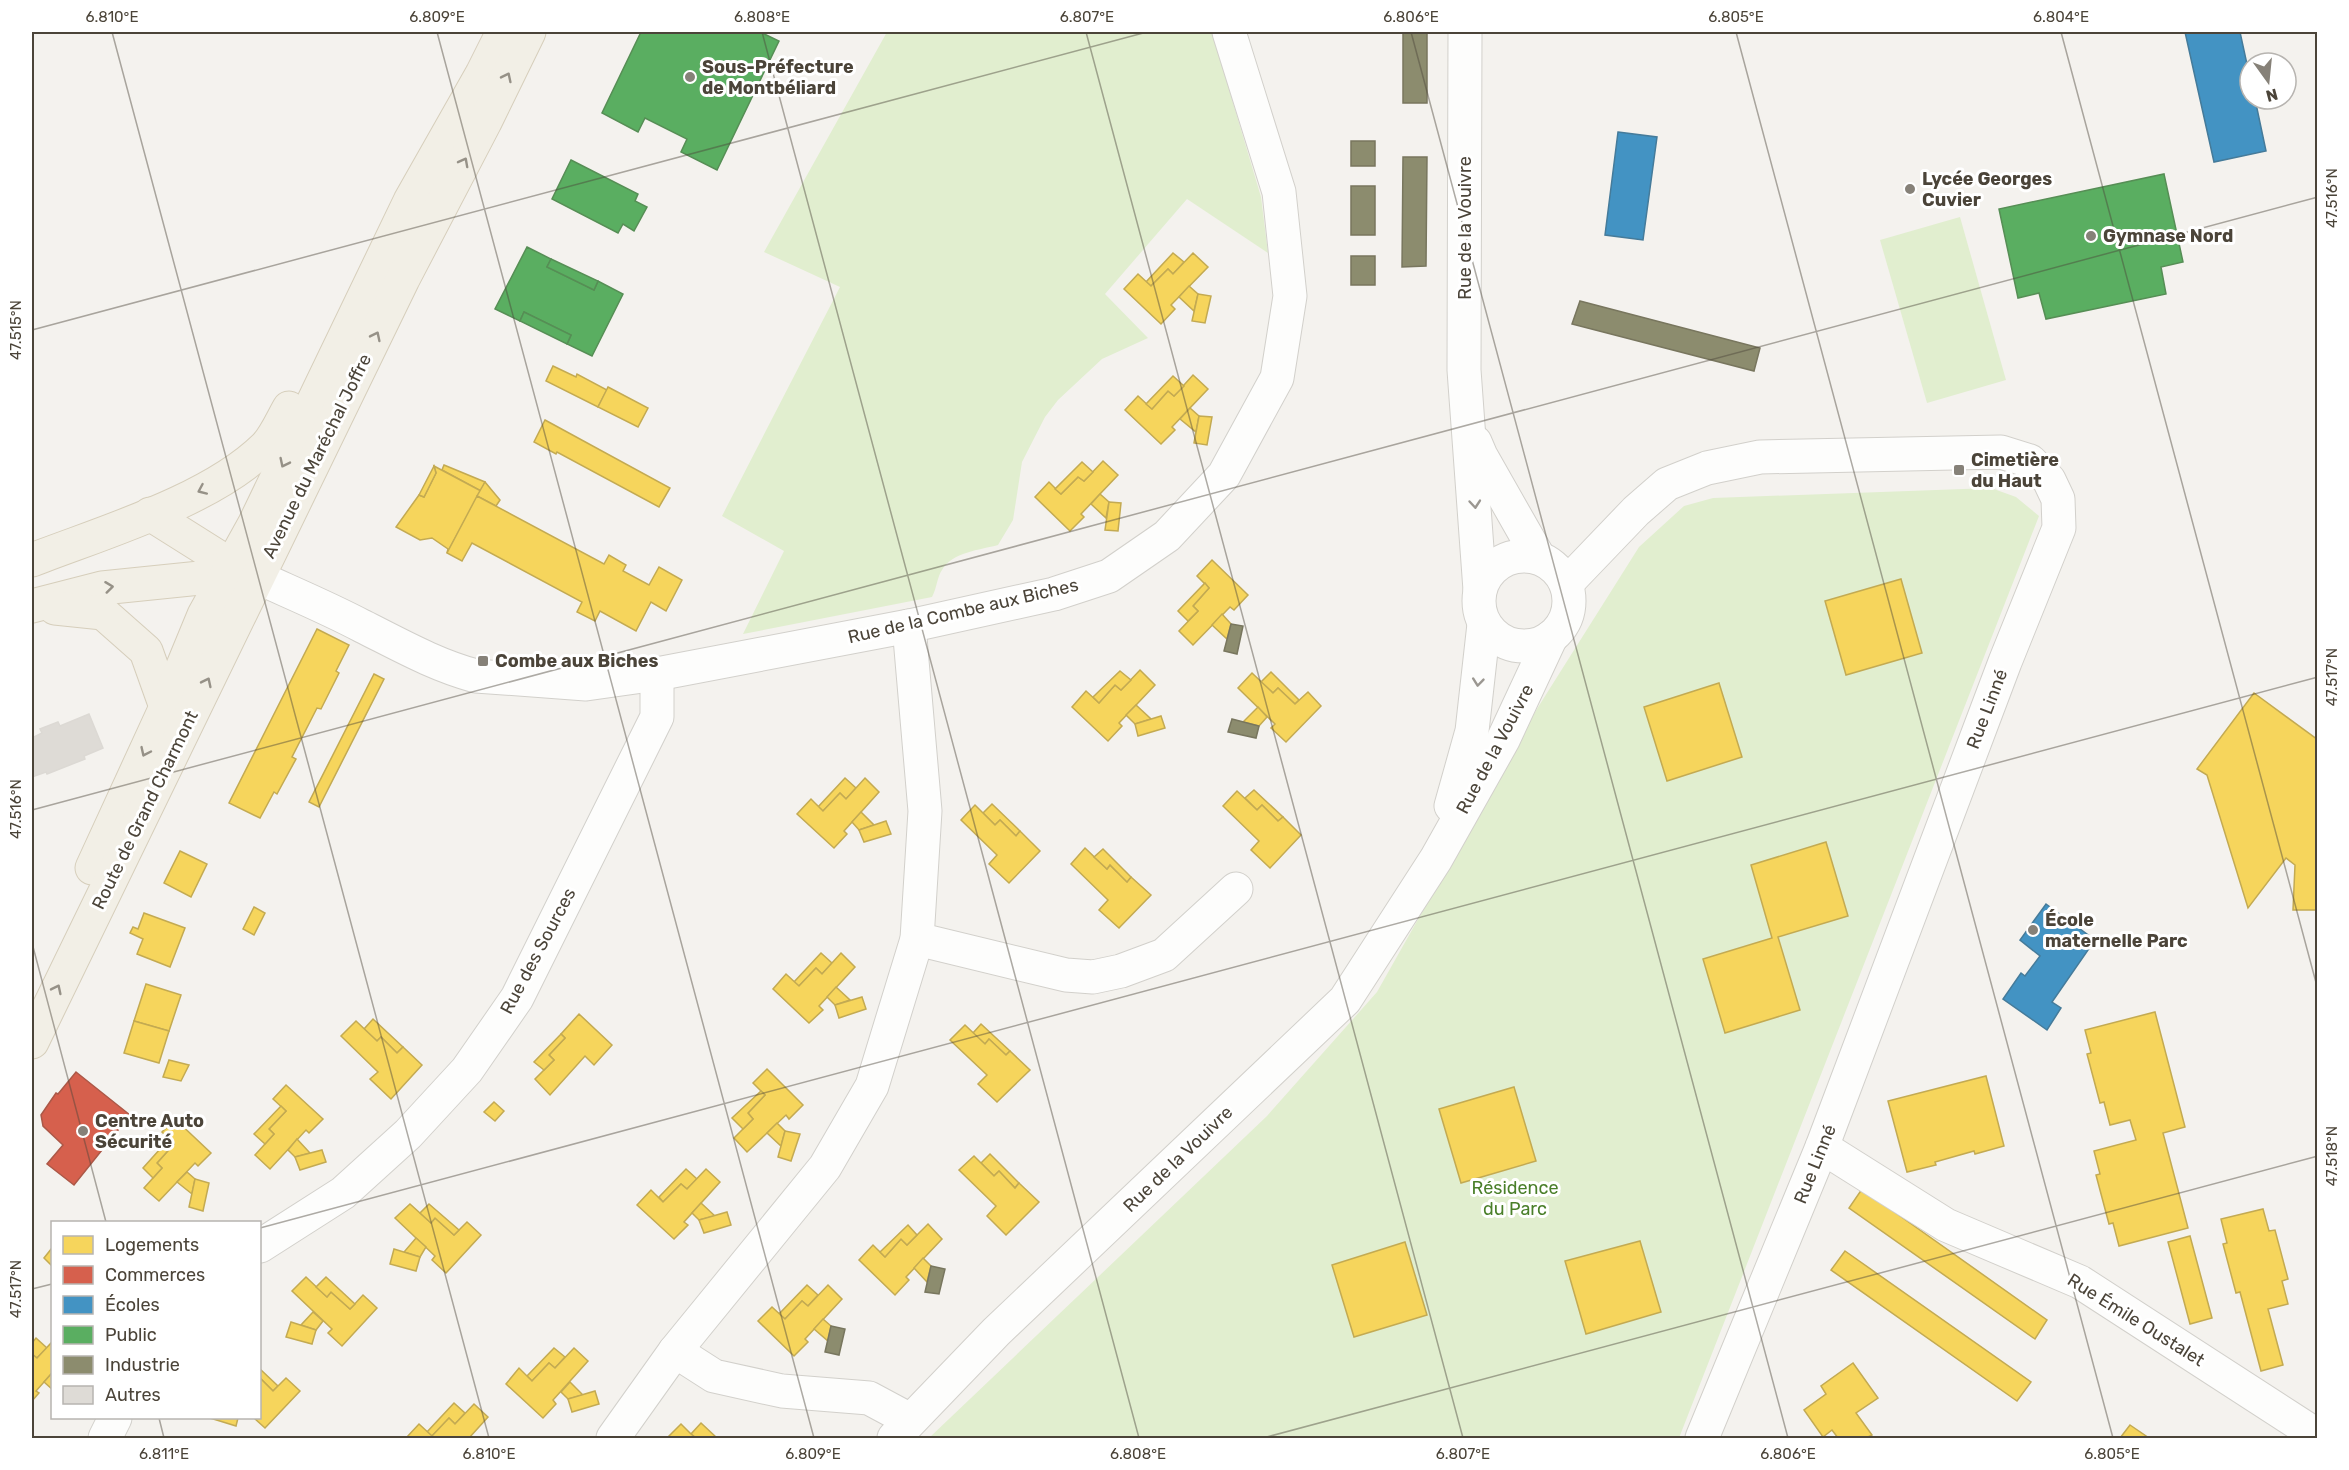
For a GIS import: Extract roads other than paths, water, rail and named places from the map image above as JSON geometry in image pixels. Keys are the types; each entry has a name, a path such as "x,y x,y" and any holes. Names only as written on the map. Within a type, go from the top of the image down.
{"main road":[{"name":"Avenue du Maréchal Joffre","path":"244,571 255,523 410,201 482,74 503,32"},
{"name":"Avenue du Maréchal Joffre","path":"244,571 403,279 529,32"},
{"path":"32,560 150,514 220,482 267,445 290,406 426,130 482,74"},
{"path":"150,514 244,571"},
{"path":"32,606 102,588 244,571"},
{"name":"Route de Grand Charmont","path":"32,994 166,707 204,615 244,571"},
{"name":"Route de Grand Charmont","path":"32,1042 244,571"},
{"path":"32,606 103,613 146,651 166,707"}],"street":[{"name":"Rue de la Combe aux Biches","path":"244,571 362,626 433,663 476,676 586,684 657,674 909,626 1054,594 1109,576 1167,536 1224,475 1277,378 1290,296 1279,192 1229,32"},
{"name":"Rue de la Vouivre","path":"1465,32 1464,370 1479,550 1480,590"},
{"name":"Rue de la Vouivre","path":"1467,425 1481,456 1539,558"},
{"name":"Rue Linné","path":"1566,584 1636,511 1667,484 1707,468 1760,457 2001,452 2030,461 2049,480 2058,499 2059,528 2005,662 1822,1147 1702,1438"},
{"path":"1524,556 1539,558 1560,573 1566,584 1569,597 1568,611 1563,624 1551,637 1540,643 1515,646 1492,634 1484,624 1478,602 1480,590 1486,576 1496,565 1509,558 1524,556"},
{"name":"Rue de la Vouivre","path":"1436,859 1472,730 1484,624"},
{"path":"613,1438 675,1351 825,1167 872,1086 917,939 925,811 909,626"},
{"name":"Rue de la Vouivre","path":"902,1429 996,1332 1345,1000 1436,859 1503,740 1551,637"},
{"name":"Rue des Sources","path":"261,1245 343,1193 408,1134 467,1070 517,998 657,717 657,674"},
{"path":"917,939 1066,975 1093,976 1121,972 1164,955 1236,889"},
{"name":"Rue Émile Oustalet","path":"1822,1147 1946,1226 2080,1282 2318,1436"},
{"path":"675,1351 714,1376 782,1391 869,1398 902,1429"},
{"path":"105,1438 114,1419"}],"place":[{"name":"Sous-Préfecture de Montbéliard","path":"690,77"},
{"name":"Lycée Georges Cuvier","path":"1910,189"},
{"name":"Gymnase Nord","path":"2091,236"},
{"name":"Cimetière du Haut","path":"1959,470"},
{"name":"Combe aux Biches","path":"483,661"},
{"name":"École maternelle Parc","path":"2033,930"},
{"name":"Centre Auto Sécurité","path":"83,1131"}],"park label":[{"name":"Résidence du Parc","path":"1515,1198"}]}
